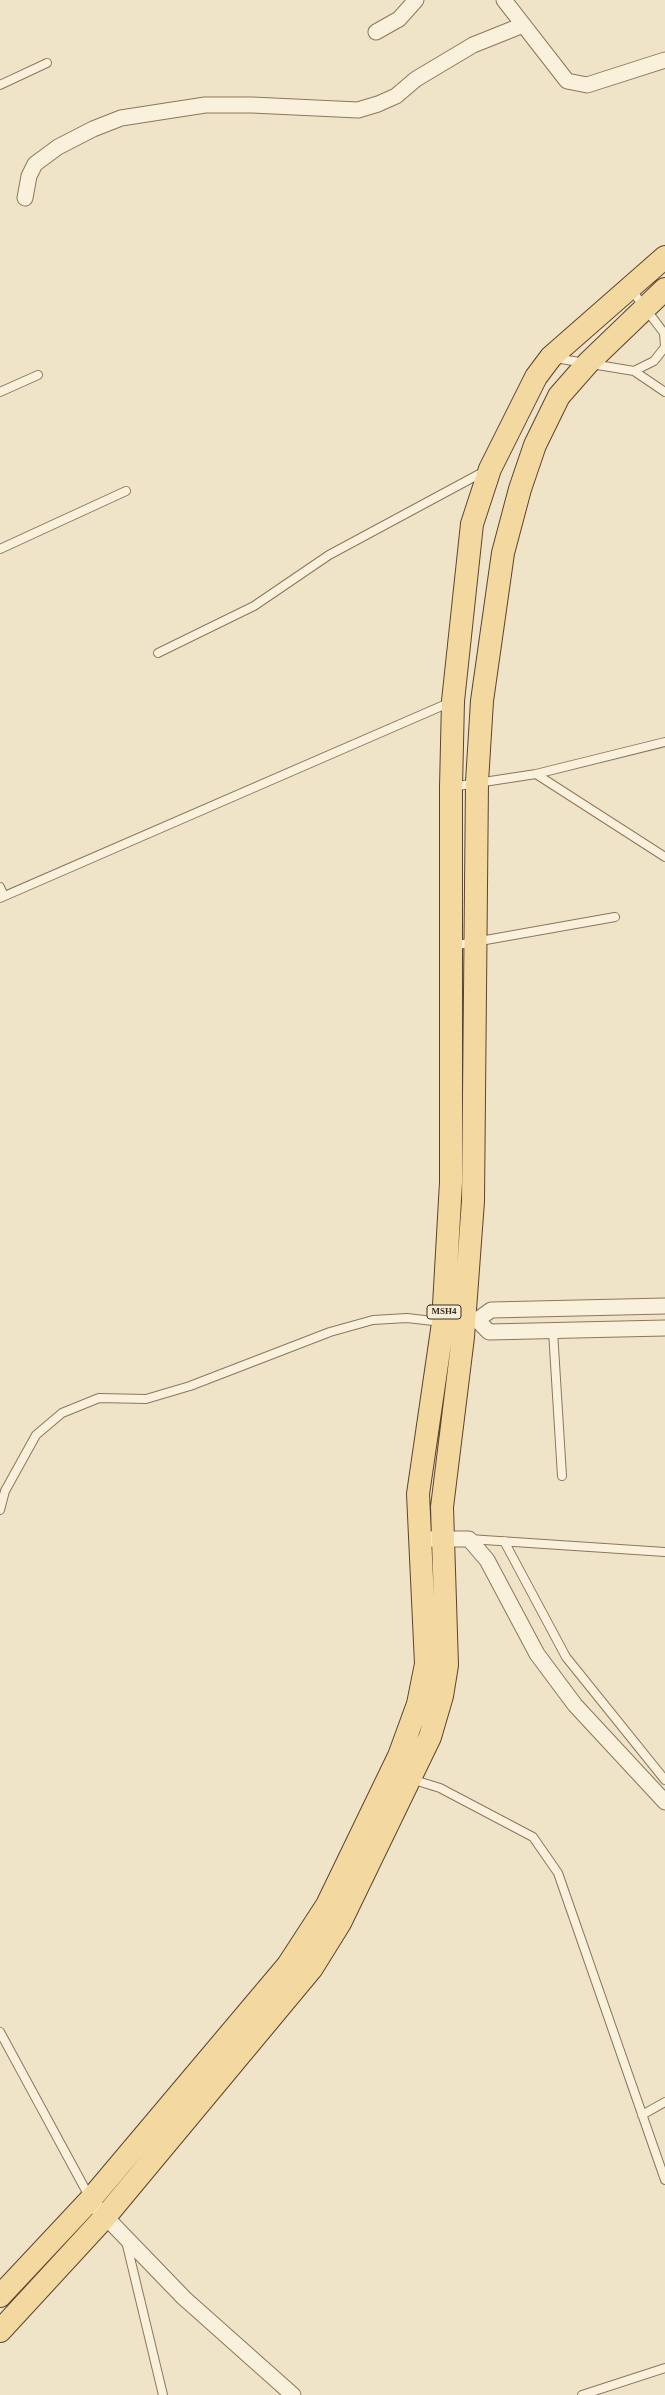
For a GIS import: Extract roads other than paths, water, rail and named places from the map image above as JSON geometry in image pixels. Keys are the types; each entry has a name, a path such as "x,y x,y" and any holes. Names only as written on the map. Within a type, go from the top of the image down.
{"main road":[{"name":"MSH4","path":"461,1321 451,1182 450,787 453,701 472,524 490,469 536,377 551,357 665,257"},
{"name":"MSH4","path":"0,2331 105,2217 312,1968 340,1923 401,1775 426,1664 432,1539 418,1494 461,1321 473,1201 477,782 482,701 503,553 520,489 535,445 559,396 588,364 665,289"},
{"name":"MSH4","path":"0,2296 90,2200 288,1965 327,1905 401,1775"}],"street":[{"path":"376,32 399,18 416,0"},
{"path":"504,0 557,71 567,81 576,85 587,85 665,60"},
{"path":"25,198 29,176 34,164 58,147 93,129 121,118 205,105 252,105 358,110 378,104 396,96 416,79 473,45 523,25"},
{"path":"461,1321 491,1310 665,1306"},
{"path":"461,1321 489,1332 665,1328"},
{"path":"432,1539 469,1539 486,1560 537,1654 575,1705 665,1802"},
{"path":"90,2200 184,2298 293,2395"}],"lane":[{"path":"0,85 46,63"},
{"path":"630,288 664,333 665,347 654,361 634,370"},
{"path":"551,357 634,370 665,392"},
{"path":"0,392 38,375"},
{"path":"158,653 254,606 329,555 490,469"},
{"path":"0,549 126,491"},
{"path":"0,887 2,897 453,701"},
{"path":"450,787 536,774 665,742"},
{"path":"536,774 665,857"},
{"path":"450,947 475,941 615,917"},
{"path":"0,1510 5,1491 36,1435 62,1413 99,1398 146,1399 190,1386 330,1332 373,1320 408,1318 461,1321"},
{"path":"553,1331 562,1476"},
{"path":"469,1539 665,1552"},
{"path":"504,1541 566,1657 665,1780"},
{"path":"401,1775 440,1788 533,1837 558,1873 665,2180"},
{"path":"0,2032 90,2200"},
{"path":"642,2115 665,2102"},
{"path":"126,2238 163,2395"},
{"path":"582,2395 665,2368"}]}
